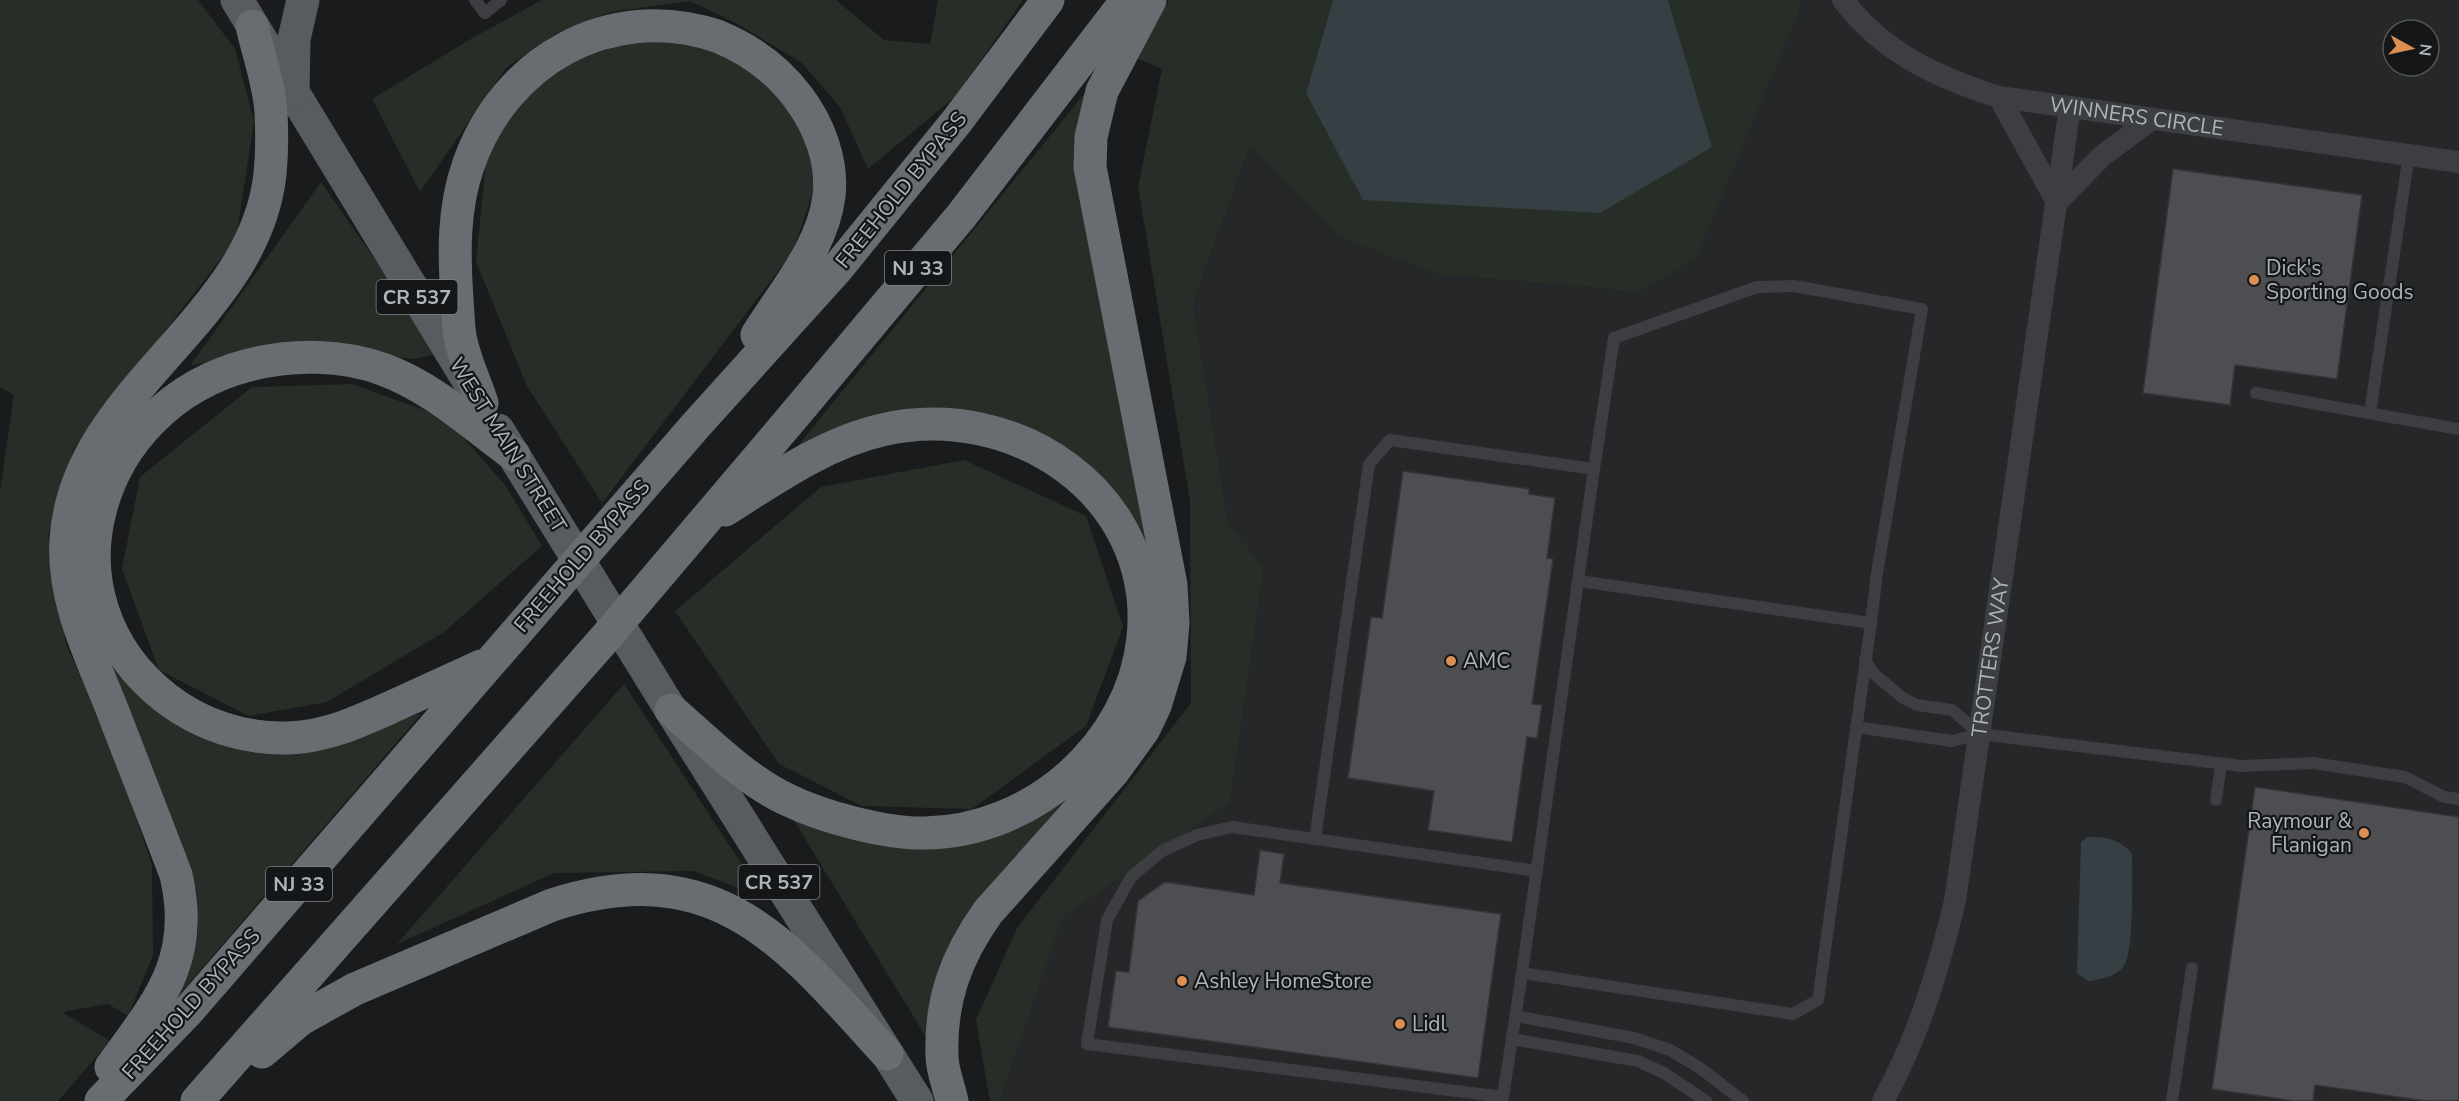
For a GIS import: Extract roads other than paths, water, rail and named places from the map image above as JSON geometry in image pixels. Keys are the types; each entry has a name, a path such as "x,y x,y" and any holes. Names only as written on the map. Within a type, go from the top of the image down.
{"highway":[{"name":"FREEHOLD BYPASS","path":"101,1101 188,1011 711,409 836,270 888,208 1048,0"},
{"name":"NJ 33","path":"197,1101 607,636 962,215 1127,0"},
{"path":"952,1101 941,1057 945,1012 956,965 968,940 988,912 1130,752 1155,706 1170,657 1173,623 1171,585 1090,167 1091,137 1102,91 1150,0"},
{"path":"87,1101 167,983 180,946 183,912 176,875 74,613 66,563 69,515 81,473 104,431 230,279 257,226 270,175 271,111 245,13"},
{"path":"482,403 460,337 456,273 457,210 467,167 477,142 494,111 516,83 555,51 579,38 604,29 659,24 683,26 723,39 750,52 773,69 790,86 808,111 822,140 829,169 829,196 819,237 711,409"},
{"path":"490,662 331,732 286,738 259,736 232,731 206,722 179,708 155,689 133,667 116,641 103,610 96,583 94,553 96,522 105,491 117,463 133,440 154,417 178,397 204,381 233,369 263,361 325,357 382,368 404,377 452,408 513,455"},
{"path":"671,710 738,768 786,800 839,819 889,829 924,833 954,830 988,822 1017,811 1047,794 1072,775 1095,751 1121,712 1134,681 1142,651 1144,606 1139,573 1129,544 1113,514 1096,492 1073,471 1047,453 989,430 930,424 893,428 860,437 786,472 698,527"},
{"path":"203,1101 301,1019 355,989 552,905 578,897 630,890 691,896 726,908 750,920 776,938 811,971 887,1054"}],"main road":[{"path":"293,93 294,39 303,0"},
{"name":"WEST MAIN STREET","path":"245,13 513,455 918,1101"}],"street":[{"name":"WINNERS CIRCLE","path":"1843,0 1878,39 1899,54 1958,83 1999,97 2459,162"},
{"path":"1999,97 2057,202 2102,156 2152,119"},
{"name":"TROTTERS WAY","path":"1883,1101 1916,1034 1943,952 1955,901 2070,107"}],"lane":[{"path":"475,0 485,13 501,0"},
{"path":"2370,413 2409,154"},
{"path":"1522,973 1793,1014 1818,1000 1877,573 1922,309 1794,286 1757,286 1614,338 1594,469 1579,581 1537,871 1522,973 1516,1016 1503,1097 1087,1044 1107,920 1131,877 1162,851 1197,835 1232,827 1537,871"},
{"path":"2256,393 2459,429"},
{"path":"1315,838 1368,464 1390,440 1594,469"},
{"path":"1579,581 1871,623"},
{"path":"1865,660 1874,674 1903,698 1917,705 1952,710 1980,734"},
{"path":"1856,727 1952,741 1980,734 2242,766 2313,763 2405,777 2444,797 2459,799"},
{"path":"2216,800 2222,764"},
{"path":"2172,1101 2192,968"},
{"path":"1516,1016 1634,1038 1670,1050 1700,1068 1743,1101"},
{"path":"1512,1039 1638,1061 1664,1073 1706,1101"}],"place":[{"name":"Dick's Sporting Goods","path":"2254,280"},
{"name":"AMC","path":"1451,661"},
{"name":"Raymour & Flanigan","path":"2364,833"},
{"name":"Ashley HomeStore","path":"1182,981"},
{"name":"Lidl","path":"1400,1024"}]}
